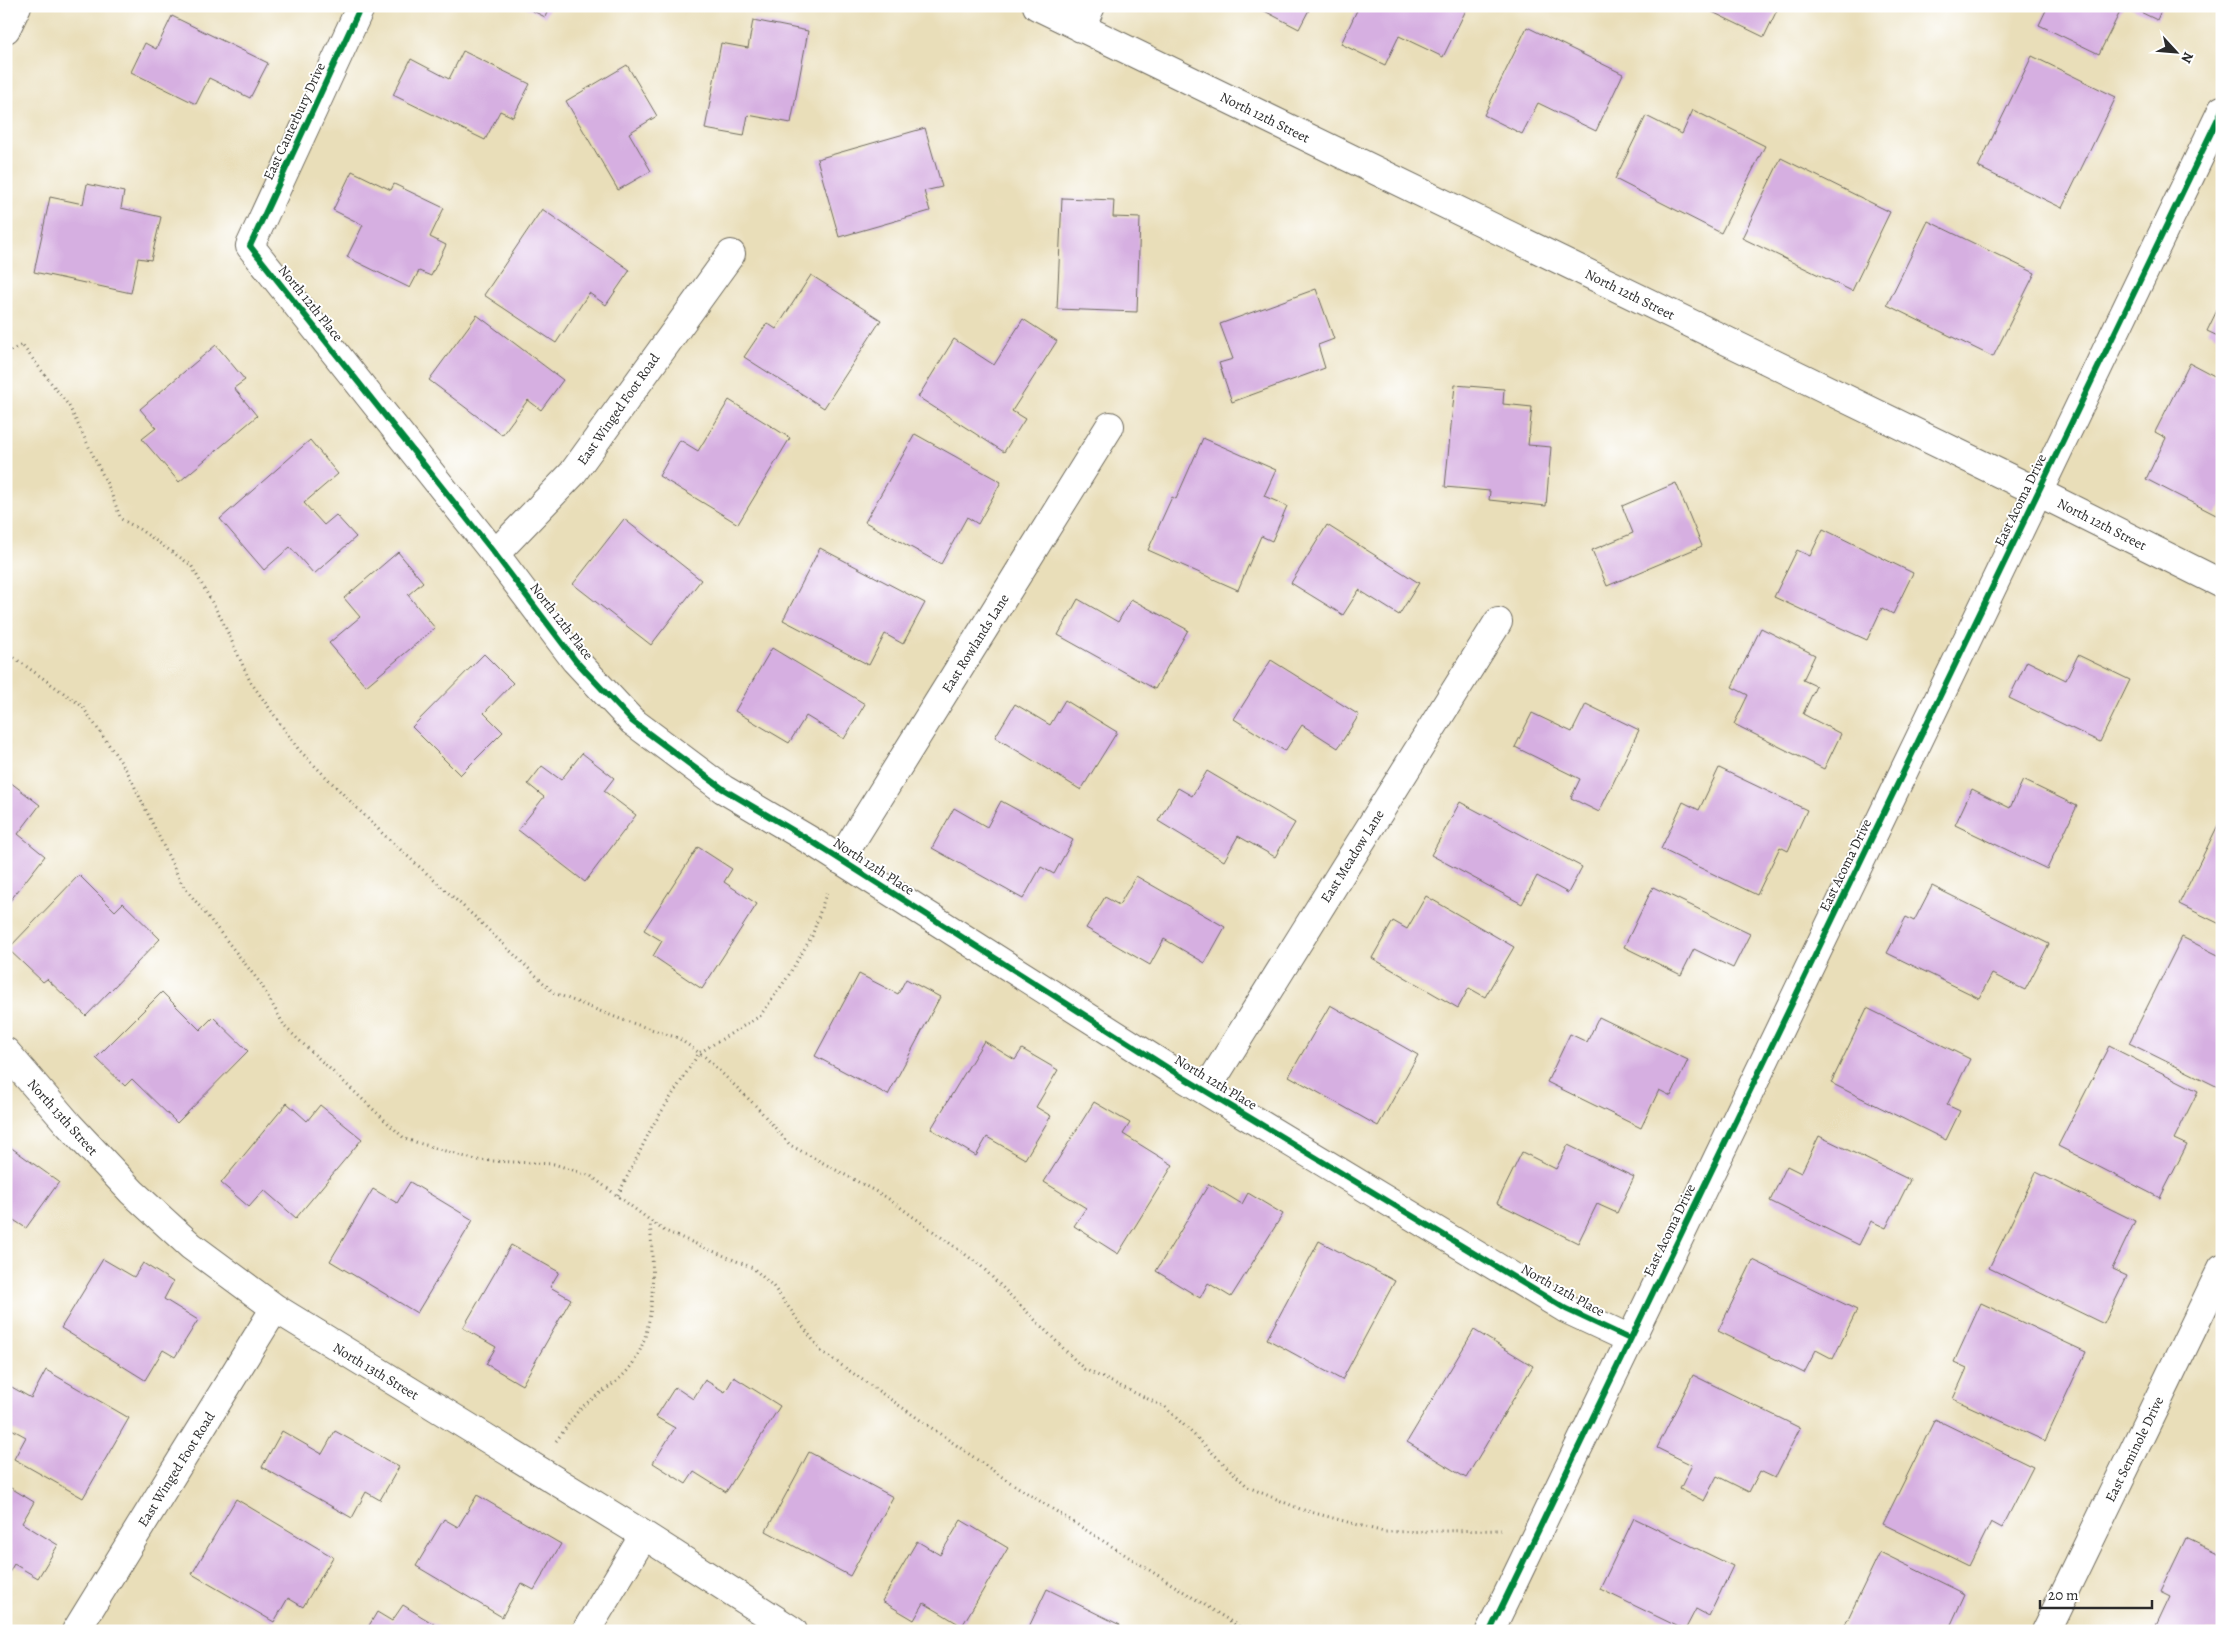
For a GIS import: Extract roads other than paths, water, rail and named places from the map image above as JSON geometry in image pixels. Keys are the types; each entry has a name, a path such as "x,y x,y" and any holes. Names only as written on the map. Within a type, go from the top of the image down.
{"street":[{"path":"6,29 17,6"},
{"name":"East Canterbury Drive","path":"250,246 361,6"},
{"name":"North 12th Street","path":"1037,6 1086,17 2222,584"},
{"name":"East Acoma Drive","path":"1490,1631 2222,110"},
{"name":"North 12th Place","path":"250,246 495,554 575,660 632,720 723,789 812,841 1206,1090 1566,1309 1630,1339"},
{"name":"East Winged Foot Road","path":"495,554 572,474 731,254"},
{"name":"East Rowlands Lane","path":"840,860 1110,426"},
{"name":"East Meadow Lane","path":"1206,1090 1498,622"},
{"name":"North 13th Street","path":"6,1052 69,1125 132,1192 191,1246 275,1308 644,1535 793,1631"},
{"name":"East Seminole Drive","path":"2046,1631 2222,1268"},
{"name":"East Winged Foot Road","path":"76,1631 275,1308"},
{"path":"586,1631 644,1535"}]}
